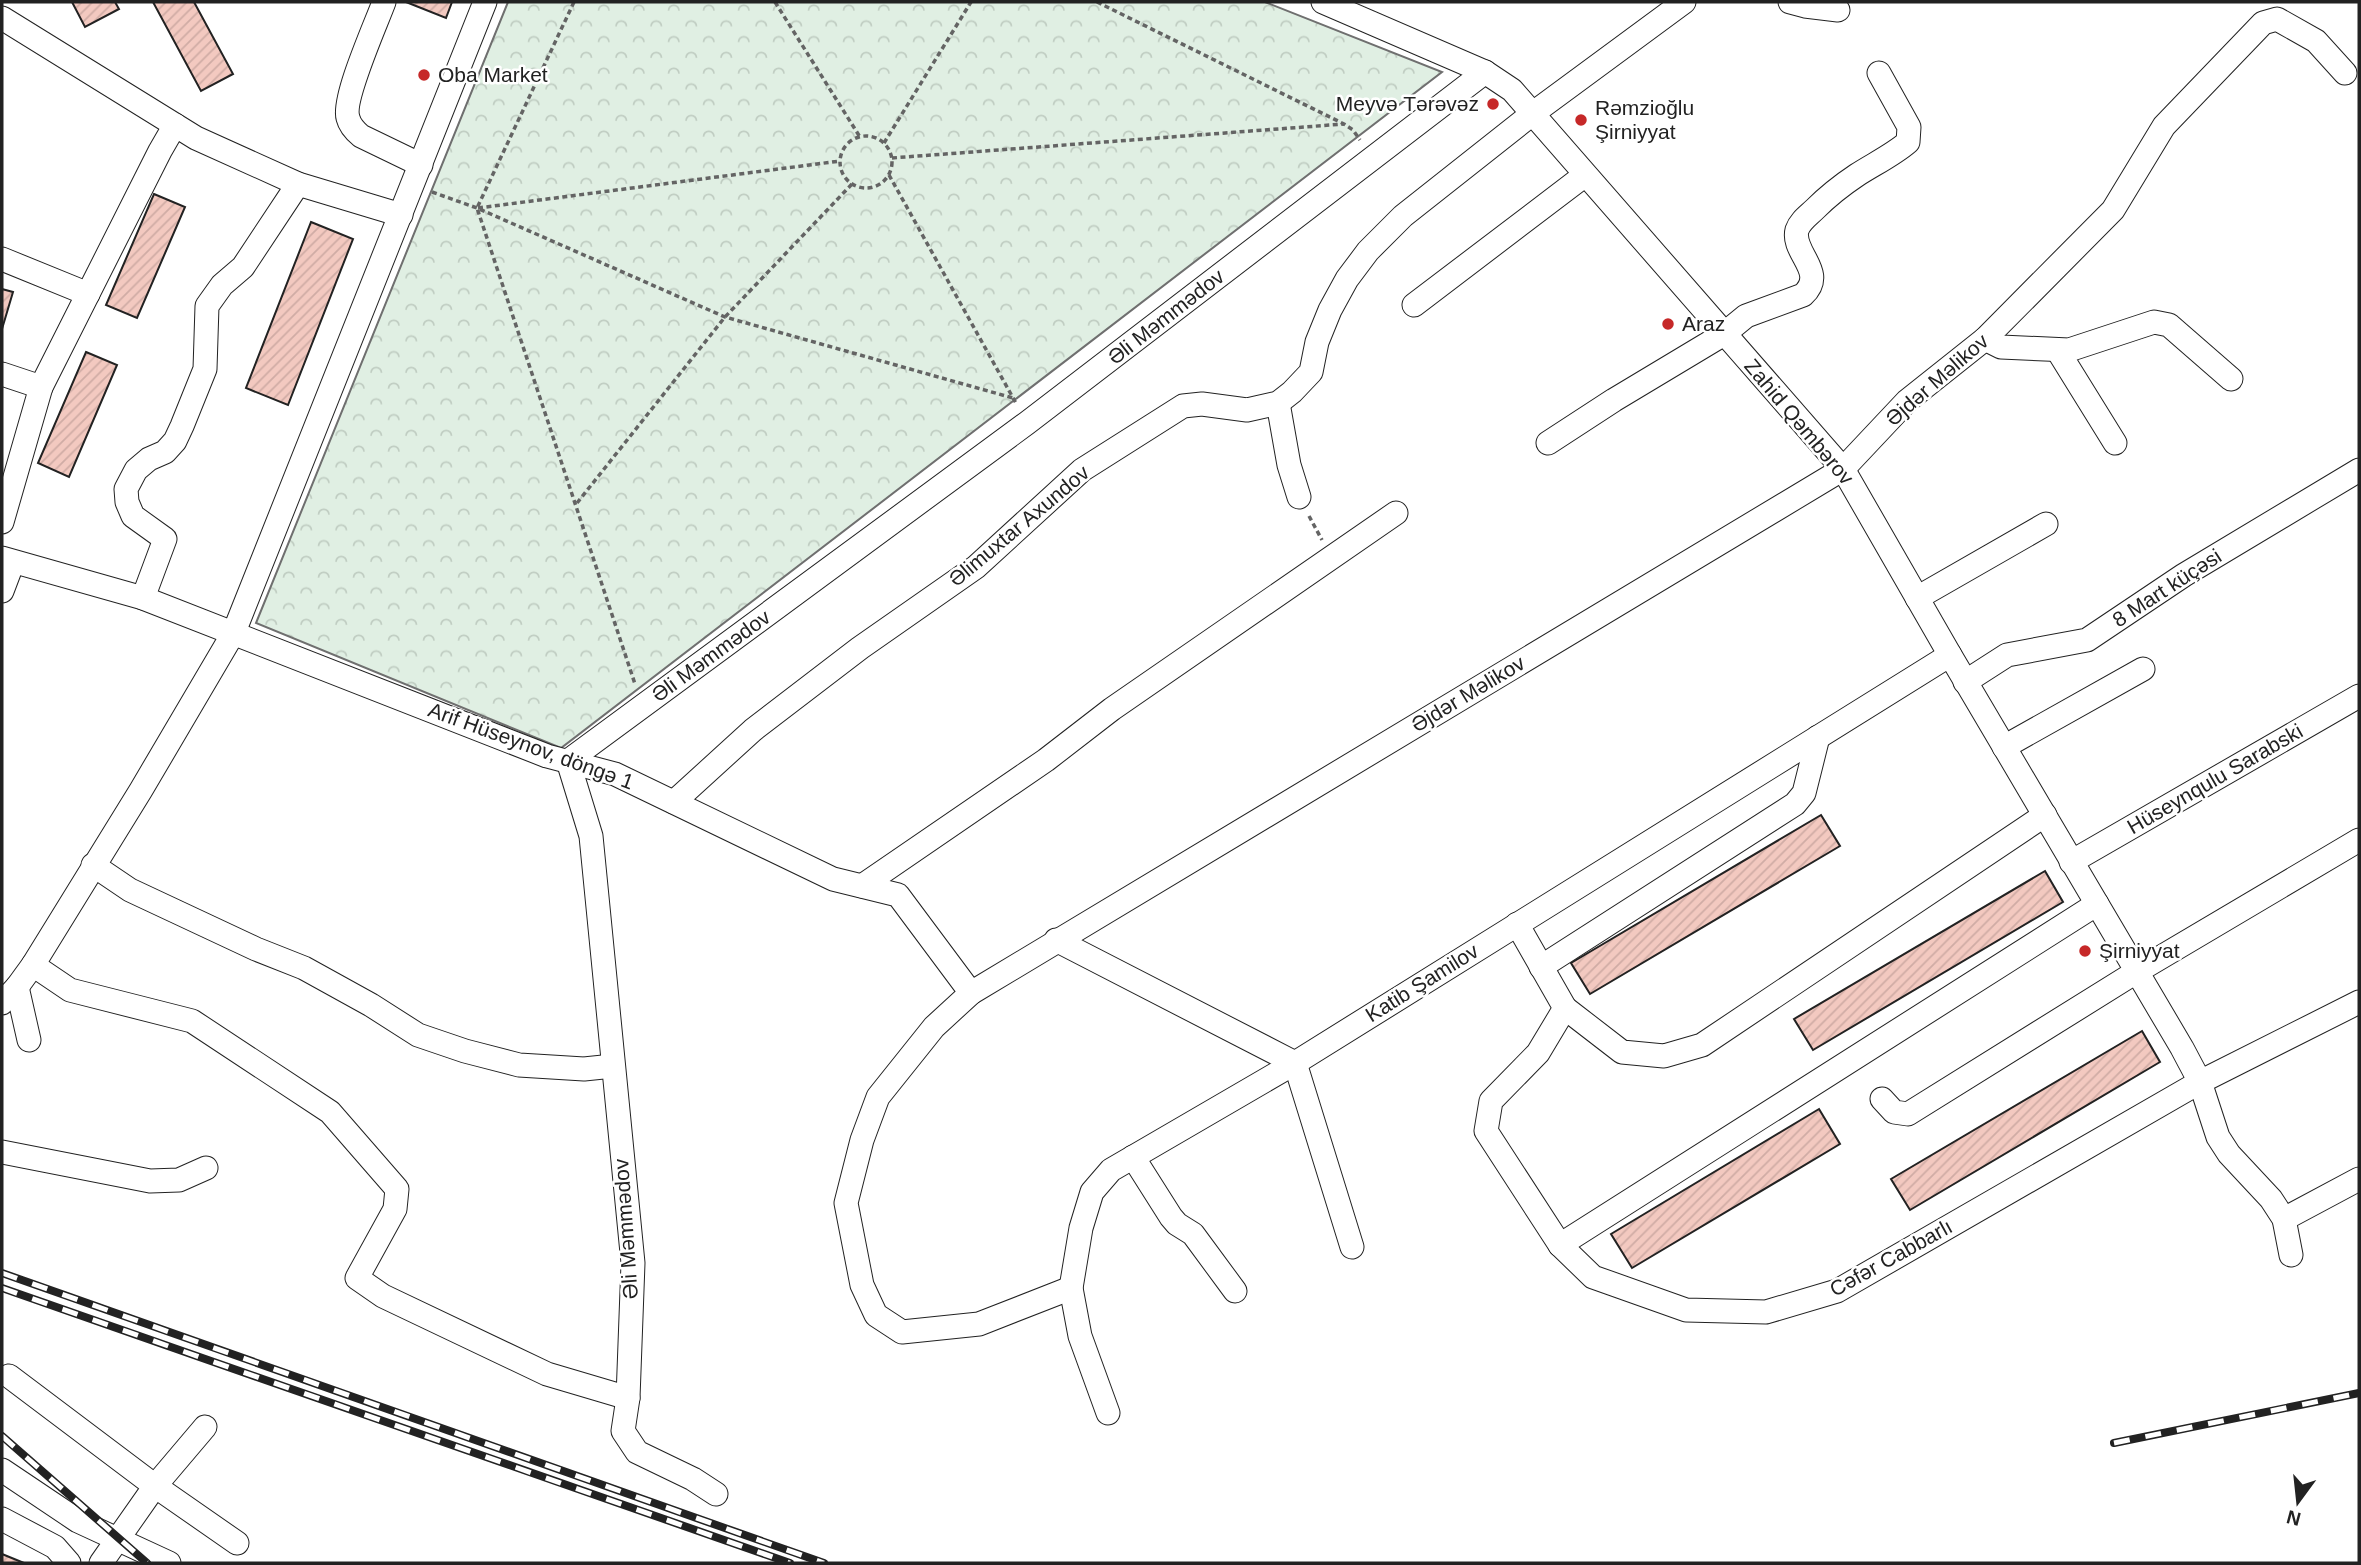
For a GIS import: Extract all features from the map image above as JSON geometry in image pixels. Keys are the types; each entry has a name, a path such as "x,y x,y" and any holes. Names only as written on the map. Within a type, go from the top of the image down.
{"street":[{"path":"384,2 349,97 347,116 353,129 361,136 417,175"},
{"path":"29,1040 10,995 33,965 142,790 234,632 485,2"},
{"path":"1299,497 1289,465 1278,403 1311,372 1317,342 1330,310 1347,279 1368,251 1403,216 1532,114 1684,2"},
{"path":"1790,2 1838,10"},
{"name":"Zahid Qəmbərov","path":"1330,3 1485,72 1512,90 1843,469 2200,1082 2218,1137 2229,1154 2271,1199 2284,1219"},
{"path":"2,18 196,138 298,184 401,215"},
{"name":"Əjdər Məlikov","path":"1071,1289 979,1324 902,1332 876,1315 862,1285 846,1202 866,1129 878,1097 934,1027 971,993 1056,940 1843,469 1907,401 1985,340 2113,210 2164,126 2263,23 2277,19 2316,41 2345,73"},
{"name":"Əli Məmmədov","path":"716,1494 693,1479 637,1452 623,1431 628,1398 633,1264 591,836 568,761 1027,423 1485,72"},
{"path":"1548,443 1724,334 1746,316 1808,291 1812,274 1797,238 1801,222 1829,195 1908,142 1909,127 1879,73"},
{"path":"2,522 41,387 175,125"},
{"path":"1414,305 1585,175"},
{"path":"144,598 165,539 133,516 127,502 126,489 136,470 165,452 175,441 182,426 205,369 207,306 222,285 243,267 298,184"},
{"path":"2,259 88,294"},
{"path":"1985,340 2001,347 2057,351 2077,348 2154,322 2169,325 2231,379"},
{"path":"2057,351 2115,443"},
{"path":"2,374 41,387"},
{"name":"Əlimuxtar Axundov","path":"674,802 753,730 860,648 976,567 1082,470 1183,406 1202,404 1247,410 1278,403"},
{"name":"8 Mart küçəsi","path":"1965,682 2007,655 2087,640 2184,575 2359,470"},
{"path":"862,886 1396,513"},
{"path":"1917,598 2046,524"},
{"path":"2,592 7,560"},
{"name":"Arif Hüseynov, döngə 1","path":"7,560 144,598 547,756 615,774 833,880 898,895 971,993"},
{"name":"Katib Şamilov","path":"1108,1413 1080,1336 1071,1289 1081,1228 1092,1192 1111,1170 1295,1063 1950,655"},
{"path":"2004,747 2143,669"},
{"name":"Hüseynqulu Sarabski","path":"2071,862 2359,696"},
{"path":"1541,967 1795,804 1804,793 1818,737"},
{"path":"1517,924 1565,1008 1622,1052 1664,1056 1702,1045 2045,815"},
{"path":"1882,1099 1894,1112 1908,1114 2136,972 2359,840"},
{"path":"93,865 130,890 256,949 304,968 418,1035 519,1065 584,1069 613,1066"},
{"path":"1560,1245 2097,904"},
{"path":"1056,940 1295,1063 1352,1247"},
{"path":"33,965 71,990 192,1021 330,1112 397,1189 395,1209 357,1278 383,1296 547,1374 628,1398"},
{"name":"Cəfər Cabbarlı","path":"1565,1008 1538,1053 1492,1101 1486,1130 1560,1245 1593,1278 1686,1310 1766,1312 1837,1291 2200,1082 2359,1002"},
{"path":"2,1152 150,1181 179,1180 206,1168"},
{"path":"1133,1157 1171,1217 1193,1234 1235,1291"},
{"path":"2291,1255 2284,1219 2359,1179"},
{"path":"9,1376 237,1544"},
{"path":"100,1563 155,1486 205,1427"},
{"path":"2,1470 78,1521 169,1563"},
{"path":"2,1518 55,1547 69,1563"}],"path":[{"path":"574,2 477,208 577,503 642,706"},
{"path":"775,2 860,137"},
{"path":"884,143 971,2"},
{"path":"892,158 1345,124 1097,2"},
{"path":"868,136 884,143 892,158 889,175 877,186 868,188 852,184 841,170 840,161 846,146 860,137 868,136"},
{"path":"477,208 840,161"},
{"path":"417,175 477,208 725,317 1013,398 889,175"},
{"path":"577,503 725,317 852,184"},
{"path":"1299,497 1331,558"}],"green space":[{"path":"508,2 1265,2 1442,72 561,748 256,623"}],"building":[{"path":"72,2 115,2 119,9 85,27"},
{"path":"153,2 194,2 233,74 201,91"},
{"path":"406,2 452,2 446,18"},
{"path":"154,194 185,207 137,318 106,305"},
{"path":"311,222 353,239 288,405 246,388"},
{"path":"2,289 13,292 2,329"},
{"path":"86,352 117,365 69,477 38,463"},
{"path":"1821,815 1840,846 1590,994 1571,963"},
{"path":"2045,871 2063,902 1813,1050 1794,1019"},
{"path":"2142,1031 2160,1062 1910,1210 1891,1179"},
{"path":"1819,1109 1840,1144 1632,1268 1611,1234"},
{"path":"2,1554 24,1563 2,1563"}],"railway":[{"path":"2,1273 824,1563"},
{"path":"2,1288 790,1563"},
{"path":"2114,1443 2359,1393"},
{"path":"2,1436 147,1563"}],"place":[{"name":"Oba Market","path":"424,75"},
{"name":"Meyvə Tərəvəz","path":"1493,104"},
{"name":"Rəmzioğlu Şirniyyat","path":"1581,120"},
{"name":"Araz","path":"1668,324"},
{"name":"Şirniyyat","path":"2085,951"}]}
